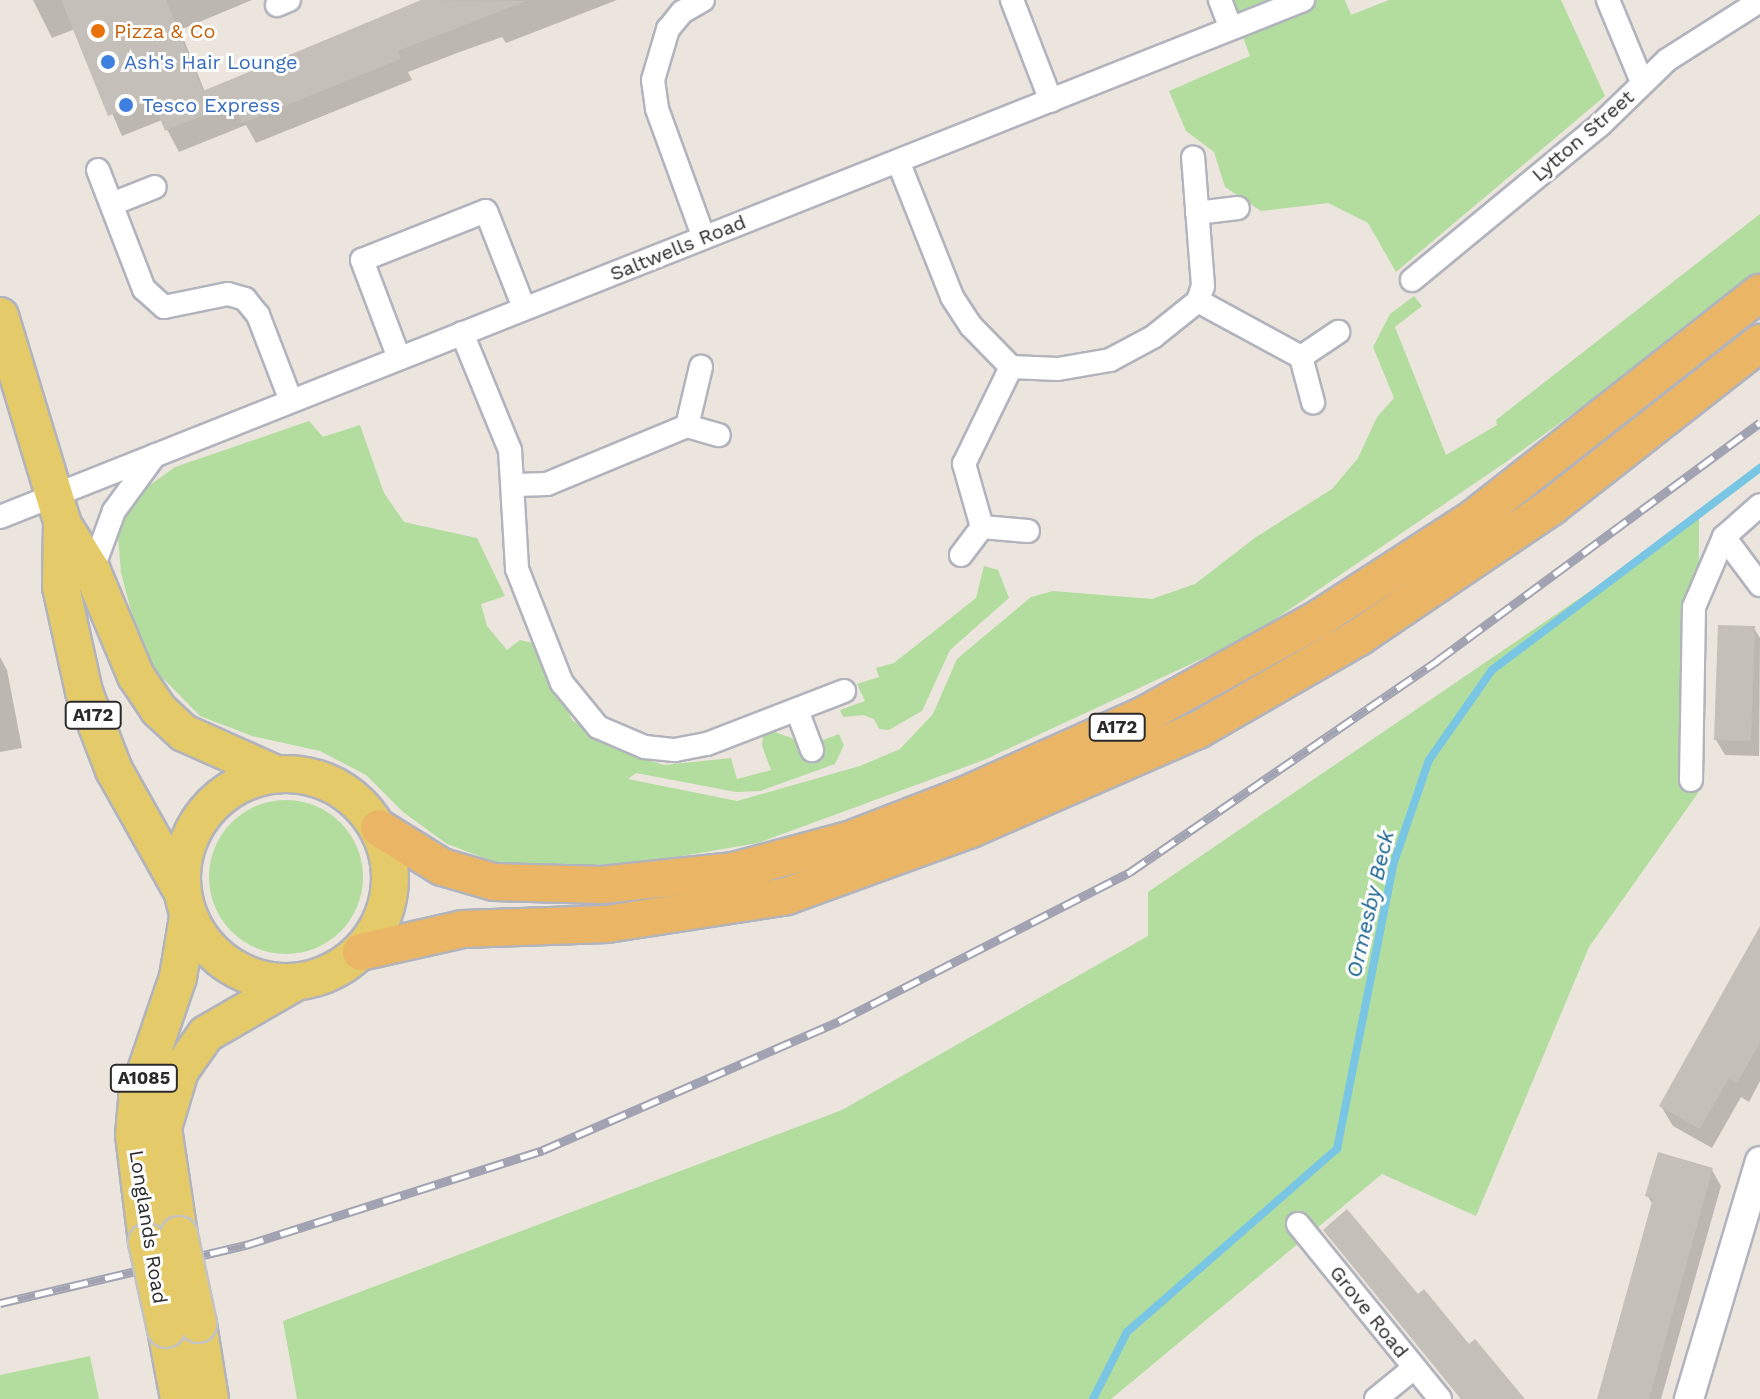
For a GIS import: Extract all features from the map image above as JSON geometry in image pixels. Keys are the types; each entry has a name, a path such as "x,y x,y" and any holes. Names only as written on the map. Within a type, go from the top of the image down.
{"highway":[{"name":"A172","path":"379,828 442,867 494,882 602,885 734,871 849,840 963,796 1146,714 1318,619 1474,518 1760,293"},
{"name":"A172","path":"361,952 463,929 607,924 787,896 971,829 1155,749 1198,730 1359,637 1551,507 1760,343"}],"main road":[{"name":"Longlands Road","path":"0,316 58,508 92,571 123,649 158,709 184,733 274,773"},
{"name":"Longlands Road","path":"58,508 61,587 84,692 114,770 205,945 230,967 261,980 294,983"},
{"name":"Longlands Road","path":"163,1239 163,1128 180,1071 206,1034 294,983 330,974 361,952 380,925 390,893 390,860 379,828 360,803 335,784 306,774 274,773 235,786 203,813 185,850 185,904 178,977 137,1097 134,1135 163,1239 182,1327 210,1399"},
{"name":"Longlands Road","path":"179,1399 182,1327"}],"street":[{"path":"703,0 682,12 668,29 653,80 657,109 704,238"},
{"path":"1012,0 1051,101"},
{"path":"1220,0 1231,28"},
{"name":"Saltwells Road","path":"0,517 58,508 155,454 1303,0"},
{"path":"1608,0 1642,82"},
{"name":"Lytton Street","path":"1412,280 1599,126 1667,60 1760,1"},
{"path":"898,161 952,297 971,326 1011,367 1058,369 1110,360 1153,337 1198,301 1203,286 1193,157"},
{"path":"98,170 144,289 154,300 178,308 212,296 245,299 258,315 291,401"},
{"path":"112,204 155,187"},
{"path":"1197,213 1238,208"},
{"path":"399,358 362,260 486,211 524,308"},
{"path":"1198,301 1301,357 1313,402"},
{"path":"1301,357 1338,332"},
{"path":"462,333 510,450 515,485 517,569 562,683 598,727 645,747 675,750 707,744 844,691"},
{"path":"687,426 701,367"},
{"path":"982,527 964,464 1011,367"},
{"path":"515,485 547,484 687,426 719,435"},
{"path":"92,571 114,511 155,454"},
{"path":"1691,780 1694,607 1724,537 1760,505"},
{"path":"982,527 1028,531"},
{"path":"961,555 982,527"},
{"path":"1724,537 1760,585"},
{"path":"797,710 812,750"},
{"path":"1689,1399 1760,1161"},
{"name":"Grove Road","path":"1298,1224 1440,1399"},
{"path":"1376,1399 1414,1368"}],"green space":[{"path":"1229,0 1345,0 1351,15 1389,0 1561,0 1605,96 1396,272 1368,223 1328,203 1261,211 1225,187 1214,152 1186,131 1169,91 1250,56"},
{"path":"1760,214 1760,278 1506,462 1249,637 984,760 758,843 647,862 545,868 495,862 447,844 403,812 366,775 320,751 252,736 200,716 144,659 121,573 118,536 132,498 175,467 309,421 323,437 360,425 384,493 404,522 477,538 505,596 481,604 487,626 507,650 520,640 542,645 572,720 627,753 664,765 731,758 737,779 771,770 762,746 763,736 772,731 797,740 805,760 824,753 823,740 839,734 844,745 835,764 760,791 736,792 636,773 628,779 737,801 860,766 900,749 933,714 957,659 1031,597 1053,591 1152,599 1195,584 1256,537 1332,489 1358,458 1377,417 1394,398 1373,347 1390,314 1414,296 1422,306 1395,327 1446,455 1497,425 1496,420"},
{"path":"1699,517 1698,793 1589,947 1476,1216 1382,1174 1111,1399 297,1399 283,1321 842,1110 1148,936 1148,892"},
{"path":"984,566 998,570 1009,598 950,650 922,711 889,730 879,729 874,719 863,715 843,717 840,710 865,701 857,684 879,677 876,668 894,663 976,598"},
{"path":"286,800 316,805 341,822 358,847 363,877 358,907 341,932 316,949 286,954 256,949 231,932 214,907 209,877 214,847 231,822 256,805"},
{"path":"90,1356 99,1399 0,1399 0,1375"}],"building":[{"path":"61,0 166,0 203,91 421,0 526,1 398,51 401,59 242,123 234,103 165,131 152,98 108,116"},
{"path":"1718,625 1755,626 1751,741 1714,740"},
{"path":"1760,926 1760,1043 1737,1083 1729,1078 1700,1129 1659,1106"},
{"path":"1658,1152 1713,1168 1649,1399 1597,1399 1653,1198 1645,1196"},
{"path":"1347,1209 1418,1294 1424,1289 1469,1344 1475,1339 1525,1399 1461,1399 1323,1230"}],"waterway":[{"name":"Ormesby Beck","path":"1093,1399 1127,1332 1337,1149 1393,865 1429,760 1492,670 1760,468"}],"railway":[{"path":"0,1303 246,1245 543,1150 839,1021 1130,872 1438,660 1760,423"}],"place":[{"name":"Pizza & Co","path":"98,31"},
{"name":"Ash's Hair Lounge","path":"108,62"},
{"name":"Tesco Express","path":"126,105"}]}
